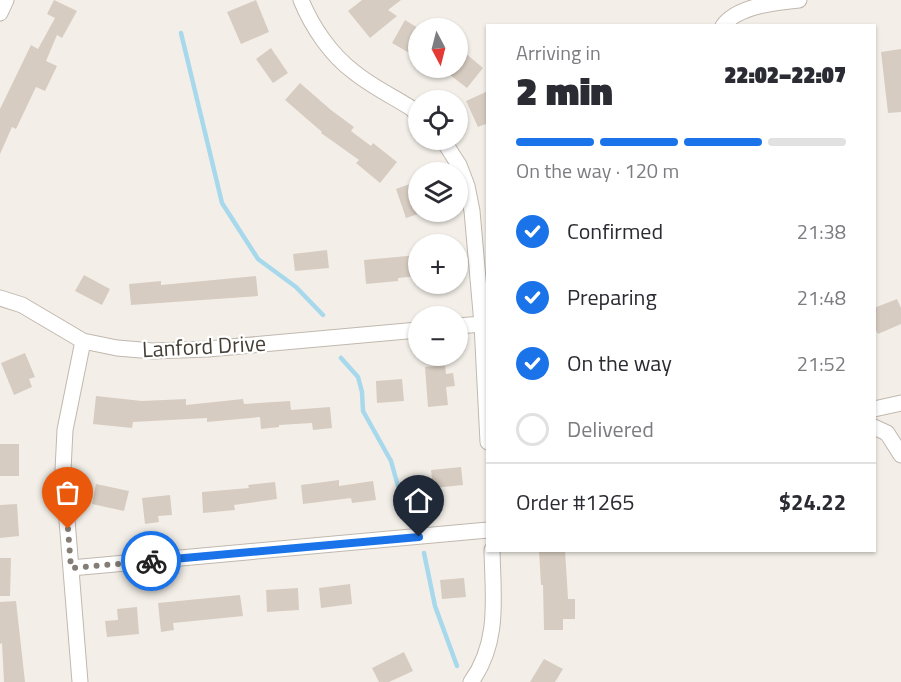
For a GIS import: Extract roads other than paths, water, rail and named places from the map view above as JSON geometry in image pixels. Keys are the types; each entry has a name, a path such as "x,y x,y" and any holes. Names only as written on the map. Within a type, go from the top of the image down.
{"street":[{"path":"0,13 6,0"},
{"path":"301,0 316,29 335,54 347,66 408,108"},
{"path":"724,24 727,20 747,10 771,3 800,0"},
{"path":"449,150 459,165 471,202 482,324 486,403"},
{"name":"Lanford Drive","path":"0,297 22,305 84,341 117,348 153,351 208,349 408,331"},
{"path":"468,325 482,324"},
{"path":"80,682 63,470 64,430 70,395 84,341"},
{"path":"876,409 901,403"},
{"path":"876,428 887,433 901,455"},
{"path":"71,568 486,530"},
{"path":"471,682 485,661 494,624 492,552"}],"waterway":[{"path":"181,33 222,203 258,259 296,287 323,315"},
{"path":"341,358 358,377 363,411 391,461 408,522"},
{"path":"424,553 435,606 457,666"}]}
